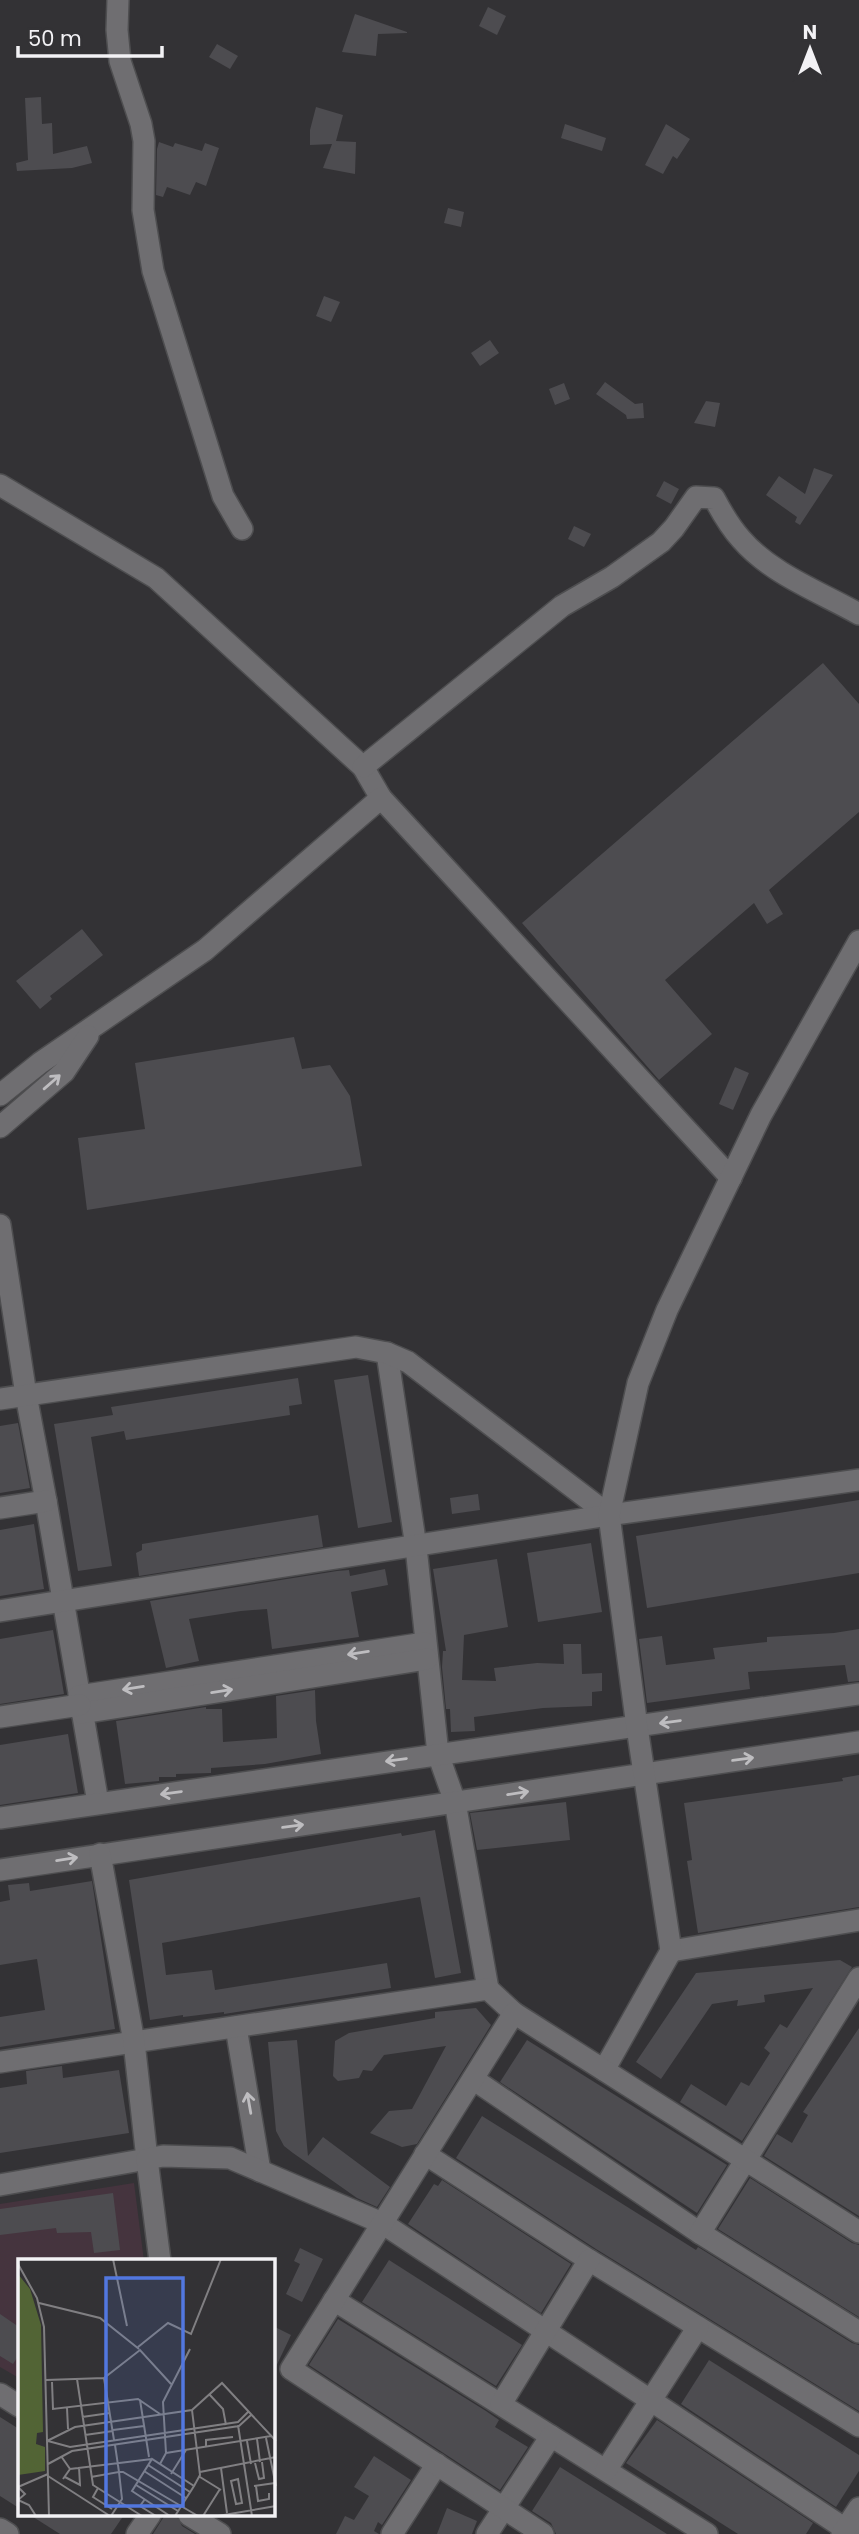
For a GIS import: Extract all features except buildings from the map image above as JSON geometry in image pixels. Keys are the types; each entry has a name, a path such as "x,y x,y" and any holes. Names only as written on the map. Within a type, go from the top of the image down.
{"street":[{"path":"118,0 120,61 144,141 143,209 153,271 223,496 242,529"},
{"path":"0,485 156,578 363,767 381,798 731,1178"},
{"path":"363,767 562,606 612,577 661,542 696,498 714,498 742,540 765,561 859,614"},
{"path":"0,1095 40,1063 205,950 381,798"},
{"path":"604,2070 671,1951 637,1727 609,1515 639,1383 667,1310 761,1115 859,941"},
{"path":"0,1127 64,1072 95,1027"},
{"path":"0,1225 26,1395 98,1803"},
{"path":"0,1399 356,1348 387,1353 408,1362 609,1515"},
{"path":"387,1353 416,1547 438,1754 454,1802 488,1989 514,2013 859,2232"},
{"path":"0,1611 609,1515 859,1480"},
{"path":"0,1508 46,1501"},
{"path":"0,1717 426,1651"},
{"path":"0,1818 859,1694"},
{"path":"0,1870 859,1742"},
{"path":"100,1854 134,2042 159,2259"},
{"path":"671,1951 859,1920"},
{"path":"700,2233 859,1979"},
{"path":"0,2062 488,1989"},
{"path":"514,2013 291,2369 543,2534"},
{"path":"236,2027 260,2171"},
{"path":"473,2079 700,2233 859,2332"},
{"path":"425,2154 589,2260 859,2426"},
{"path":"0,2185 163,2156 230,2158 382,2224 847,2532 859,2508"},
{"path":"501,2404 589,2260"},
{"path":"334,2300 707,2534"},
{"path":"606,2470 698,2327"},
{"path":"0,2394 18,2405"},
{"path":"487,2534 551,2436"},
{"path":"392,2534 437,2464"},
{"path":"136,2534 149,2516"},
{"path":"191,2516 220,2534"},
{"path":"0,2529 8,2534"}],"shaded area":[{"path":"134,2183 144,2259 18,2259 18,2377 0,2367 0,2204"}]}
